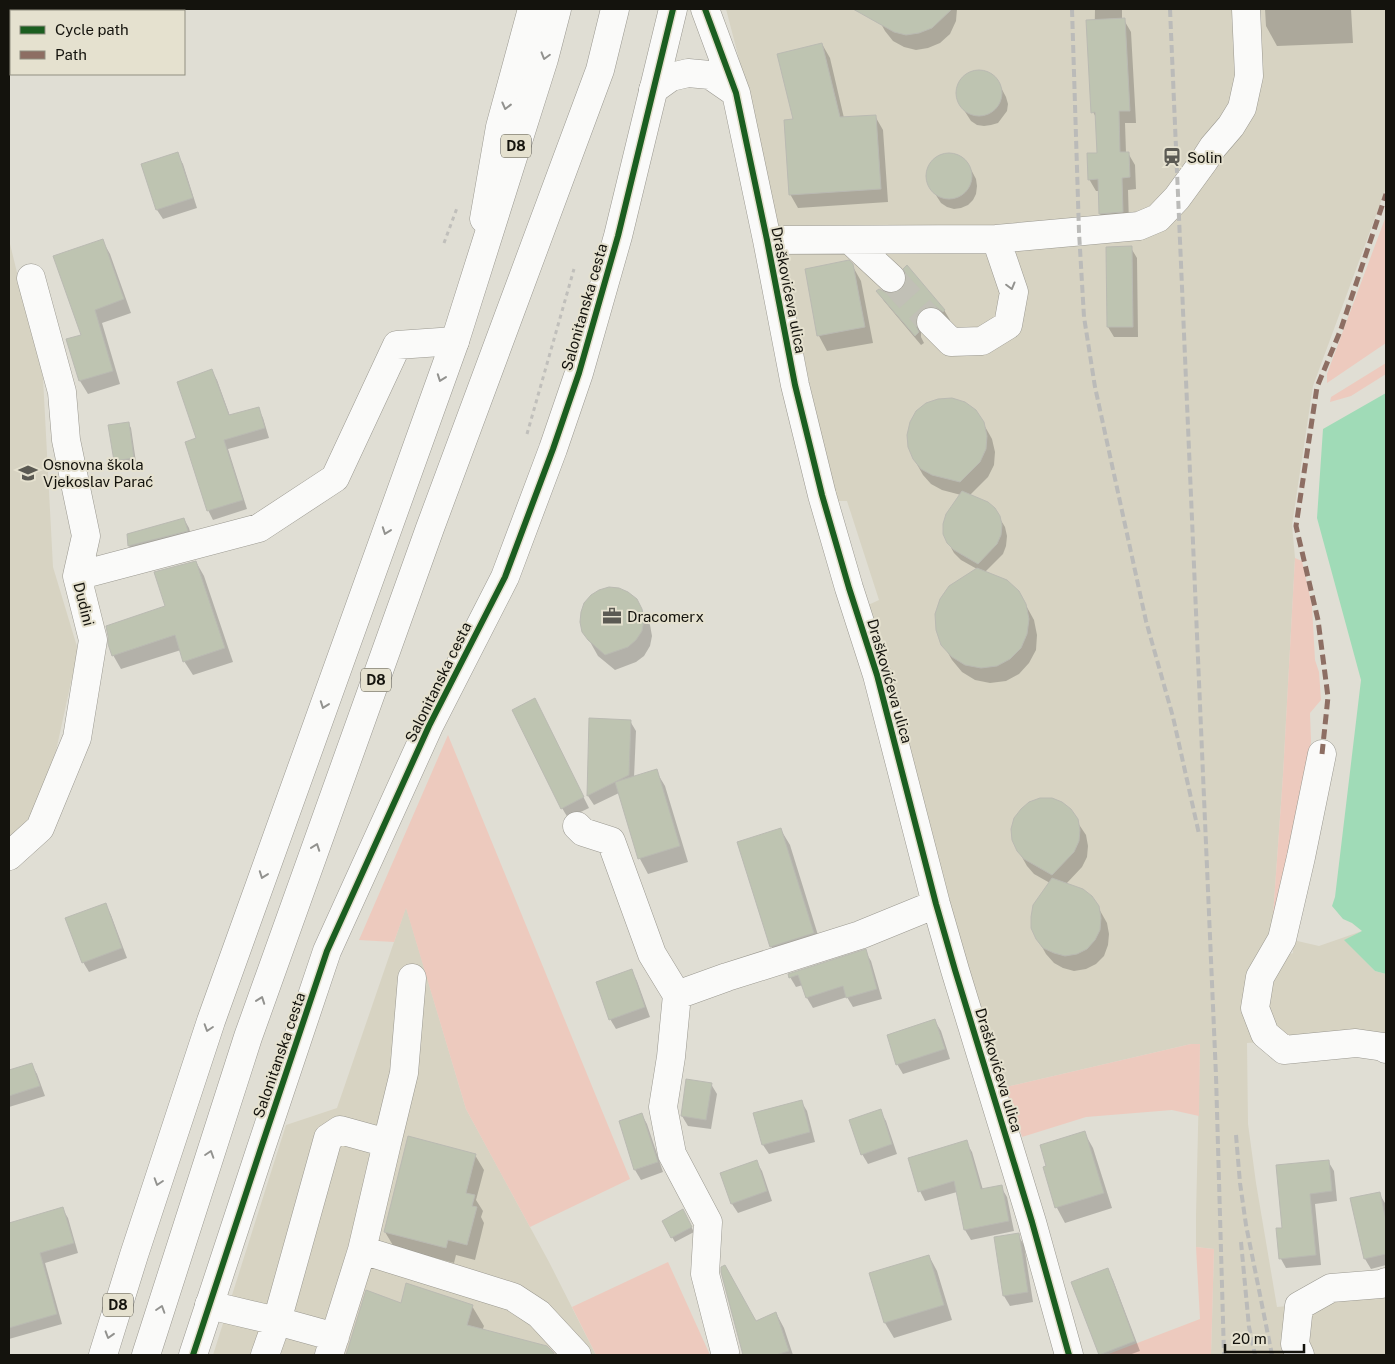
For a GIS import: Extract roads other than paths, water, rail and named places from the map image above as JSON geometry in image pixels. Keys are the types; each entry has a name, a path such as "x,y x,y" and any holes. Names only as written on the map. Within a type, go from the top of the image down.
{"main road":[{"path":"473,282 500,127 532,9"},
{"name":"D8","path":"102,1355 211,1021 455,342 544,59 557,9"},
{"name":"D8","path":"146,1355 248,1037 427,537 600,70 615,9"},
{"name":"Salonitanska cesta","path":"193,1355 327,952 429,726 505,577 553,449 579,373 615,245 673,9"},
{"name":"Draškovićeva ulica","path":"705,9 736,93 795,385 822,495 877,675 936,904 1032,1222 1069,1355"},
{"path":"767,240 996,239 1139,226 1158,218 1177,198 1213,147 1231,126 1242,108 1249,76 1246,9"},
{"path":"653,90 671,77 688,73 710,75 736,93"},
{"path":"931,322 951,342 982,341 1008,325 1014,292 996,239"},
{"path":"850,240 891,278"},
{"name":"Dudini","path":"9,856 40,828 77,738 93,640 77,576 86,536 66,440 62,392 31,278"},
{"path":"77,576 259,528 335,478 397,345 455,342"},
{"path":"1322,754 1282,939 1260,977 1255,1008 1265,1034 1284,1050 1356,1043 1384,1047 1386,1049"},
{"path":"578,826 583,832 612,841 652,954 677,995 671,1057 663,1106 672,1154 708,1222 705,1274 726,1352"},
{"path":"677,995 727,976 860,935 936,904"},
{"path":"210,1305 277,1321 332,1346 362,1250 404,1073 412,978"},
{"path":"265,1355 277,1321 328,1138 340,1130 387,1143"},
{"path":"362,1250 513,1297 539,1314 577,1355"},
{"path":"1300,1355 1295,1344 1298,1306 1331,1288 1386,1282"}],"tunnel":[{"path":"891,278 931,322"}],"railway":[{"path":"1072,9 1079,232 1084,317 1095,387 1146,621 1173,717 1199,834"},
{"path":"1170,9 1216,1076 1224,1355"},
{"path":"1236,1135 1246,1225 1272,1355"},
{"path":"1241,1242 1249,1327 1255,1355"}],"place":[{"name":"Solin","path":"1172,157"},
{"name":"Osnovna škola Vjekoslav Parać","path":"28,473"},
{"name":"Dracomerx","path":"612,616"}]}
